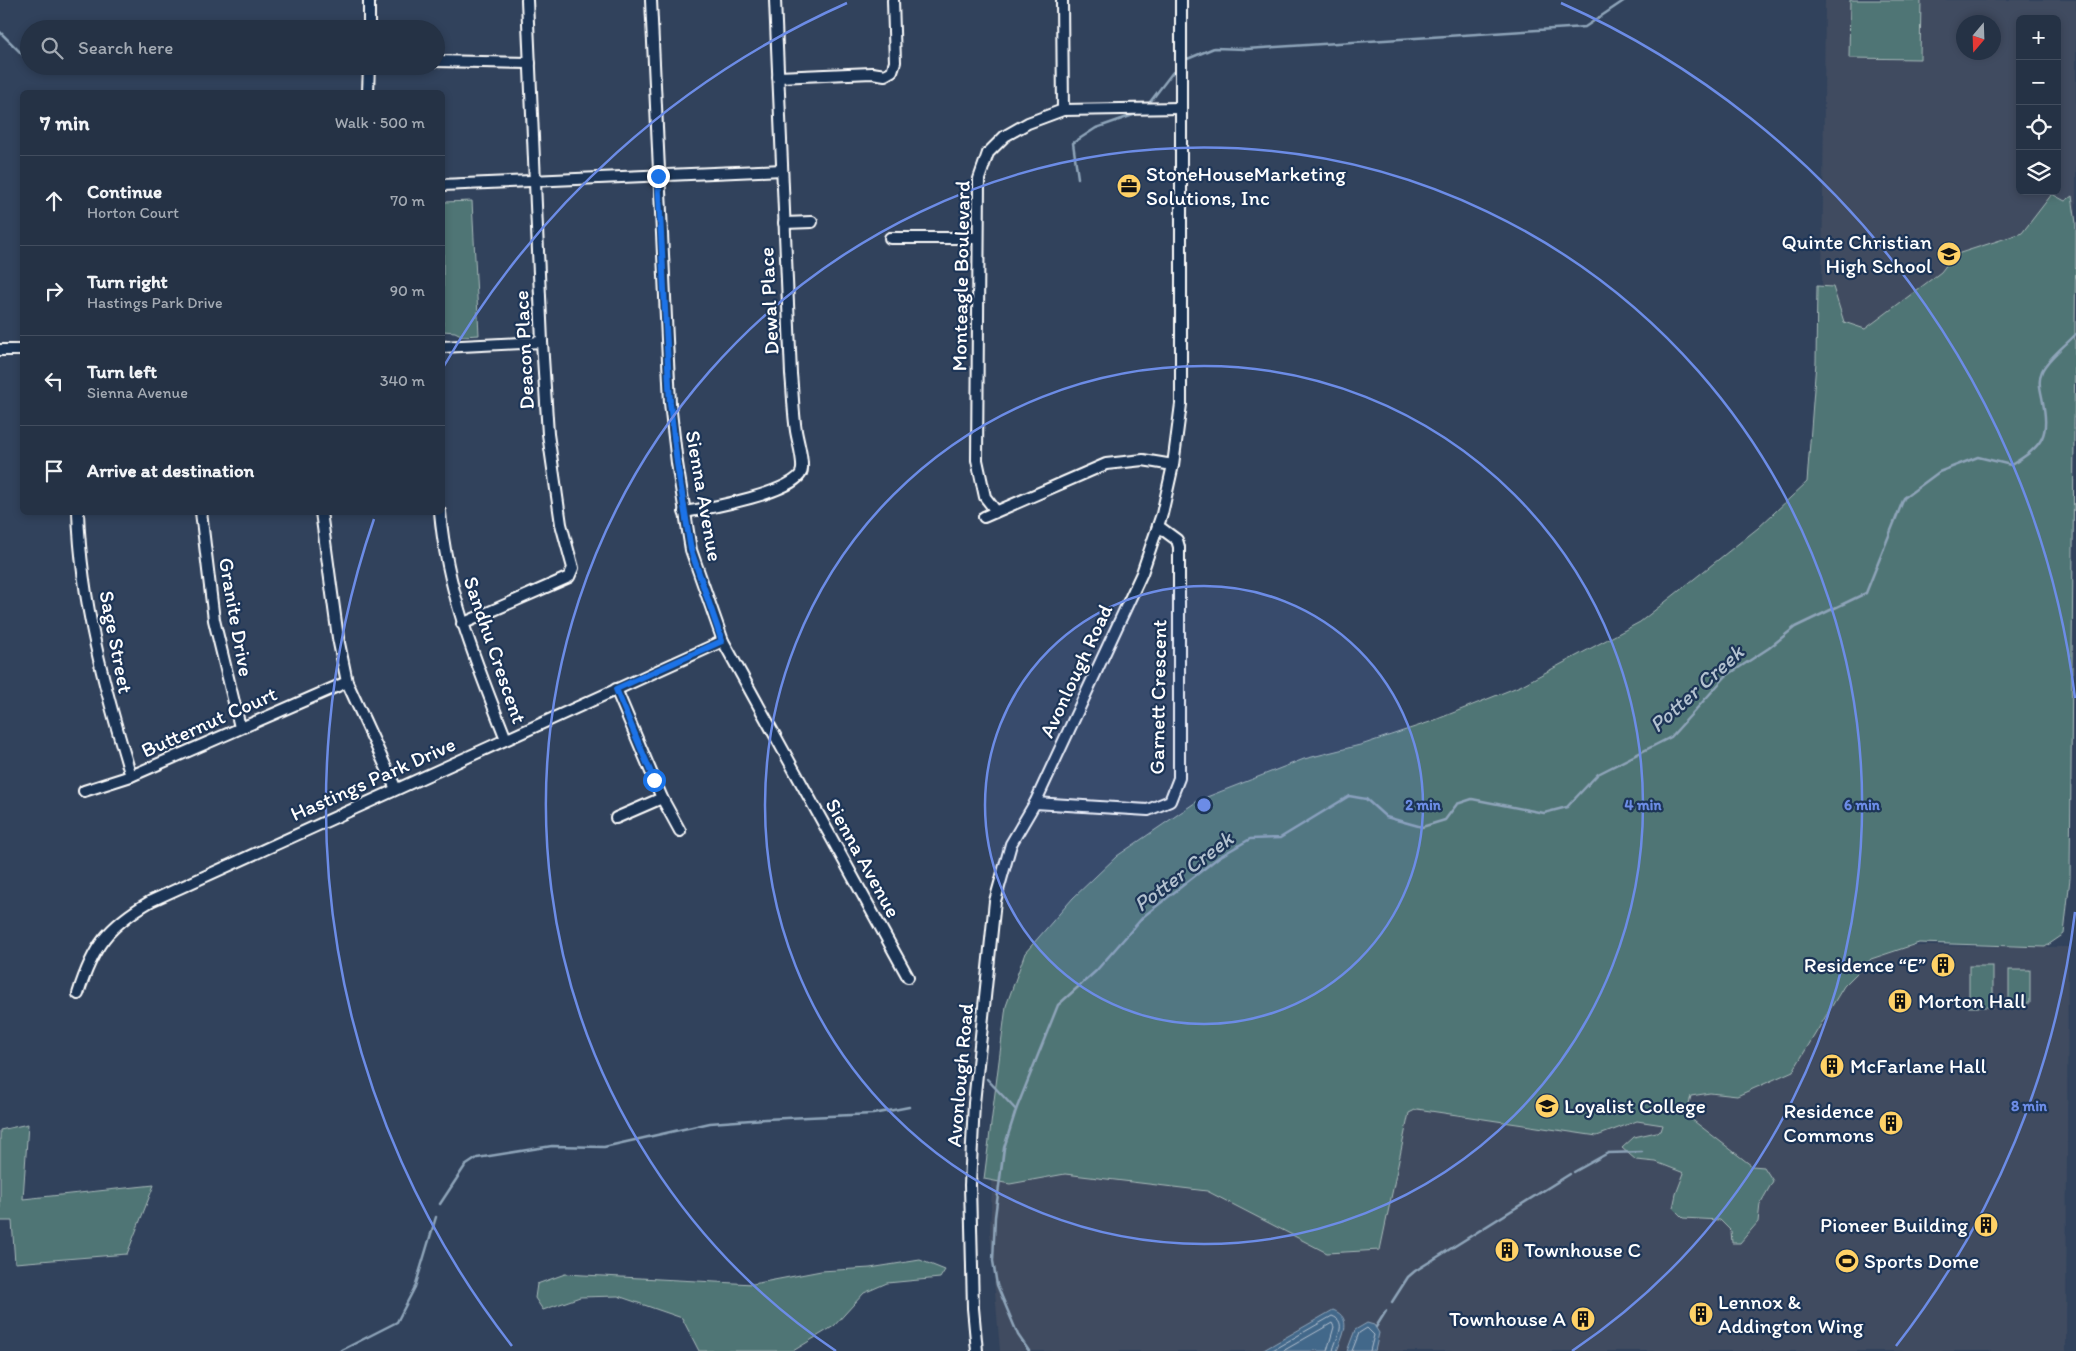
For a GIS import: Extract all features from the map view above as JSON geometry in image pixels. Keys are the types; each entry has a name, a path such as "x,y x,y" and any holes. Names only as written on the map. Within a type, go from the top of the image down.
{"street":[{"path":"369,0 369,20"},
{"name":"Deacon Place","path":"462,624 569,578 573,573 561,524 553,476 542,342 527,0"},
{"name":"Sienna Avenue","path":"651,0 670,403 684,512 691,550 722,641 908,977"},
{"name":"Dewal Place","path":"684,512 738,502 791,482 800,476 803,470 796,428 791,374 774,0"},
{"path":"778,78 872,73 885,75 892,71 895,62 893,0"},
{"path":"1062,0 1062,110"},
{"name":"Avonlough Road","path":"977,1351 973,1308 970,1185 975,1093 996,901 1011,844 1035,803 1142,572 1158,526 1173,465 1181,404 1181,0"},
{"path":"445,61 530,63"},
{"path":"368,90 369,75"},
{"name":"Monteagle Boulevard","path":"996,512 985,497 978,460 979,179 988,154 1005,136 1028,123 1062,110 1180,108"},
{"path":"445,185 782,170"},
{"path":"784,223 812,222"},
{"path":"890,238 978,238"},
{"path":"445,347 542,342"},
{"path":"0,350 20,350"},
{"path":"984,517 1106,464 1143,460 1173,465"},
{"name":"Sage Street","path":"78,515 88,610 104,689 131,776"},
{"name":"Granite Drive","path":"201,515 214,620 240,728"},
{"path":"321,515 334,613 347,682 396,789"},
{"name":"Sandhu Crescent","path":"440,515 447,563 462,624 506,739"},
{"name":"Garnett Crescent","path":"1035,803 1148,810 1170,801 1178,778 1179,547 1177,540 1158,526"},
{"name":"Hastings Park Drive","path":"78,994 92,956 108,932 128,914 151,901 722,641"},
{"name":"Butternut Court","path":"84,791 131,776 347,682"},
{"path":"616,689 662,798 680,831"},
{"path":"616,818 662,798"}],"shaded area":[{"name":"Quinte Christian High School","path":"1825,0 2076,0 2076,316 1819,579"},
{"name":"Loyalist College","path":"1549,943 2068,947 2066,1351 1000,1351 990,1232 993,1163"}],"green space":[{"path":"1850,0 1921,0 1920,59 1849,58"},
{"path":"2051,195 2065,201 2072,196 2076,223 2070,878 2064,934 2045,947 1919,943 1871,959 1844,986 1793,1071 1737,1096 1710,1093 1691,1096 1686,1115 1752,1166 1764,1167 1773,1181 1760,1204 1758,1222 1740,1243 1732,1243 1731,1231 1720,1220 1683,1218 1673,1208 1684,1173 1656,1162 1636,1160 1622,1148 1634,1137 1661,1131 1663,1125 1637,1121 1597,1136 1417,1109 1409,1113 1380,1250 1327,1253 1207,1191 1065,1174 1010,1184 984,1179 1006,1006 1025,953 1073,898 1117,856 1199,800 1304,759 1364,744 1430,722 1520,686 1640,622 1758,528 1807,482 1816,362 1817,286 1833,287 1844,322 1865,329 1941,272 1954,255 2022,233"},
{"path":"472,201 479,335 463,336 455,332 445,331 445,202"},
{"path":"1969,966 1993,966 1993,1007 1969,1007"},
{"path":"2009,970 2030,970 2030,1003 2009,1003"},
{"path":"28,1124 23,1199 154,1185 127,1254 15,1263 12,1221 0,1221 0,1130"},
{"path":"920,1260 945,1270 940,1278 887,1283 864,1293 834,1326 793,1351 699,1351 682,1318 618,1296 580,1297 543,1310 535,1298 537,1284 565,1274 753,1284 821,1271 870,1268"}],"water":[{"path":"1333,1310 1339,1313 1345,1322 1344,1333 1337,1351 1262,1351"},
{"path":"1367,1323 1374,1325 1379,1333 1375,1351 1347,1351 1355,1330"}],"waterway":[{"path":"1185,60 1214,48 1246,49 1585,27 1625,0"},
{"path":"0,32 20,52"},
{"path":"1150,102 1173,72"},
{"path":"1078,178 1073,143 1096,128 1139,113"},
{"name":"Potter Creek","path":"1029,1351 1018,1335 997,1285 993,1261 995,1217 1004,1148 1016,1110 1058,1005 1096,971 1144,916 1219,857 1250,839 1280,838 1349,796 1366,799 1386,817 1422,827 1445,820 1457,804 1472,799 1544,813 1567,807 1598,774 1671,737 1726,676 1769,648 1795,627 1866,593 1904,498 1939,472 1978,457 2011,465 2031,451 2042,438 2044,430 2045,421 2040,384 2042,371 2053,356 2076,334"},
{"path":"987,1079 1016,1110"},
{"path":"440,1204 465,1166 477,1158 552,1146 604,1147 710,1123 873,1114 909,1107"},
{"path":"1574,1172 1608,1153 1642,1152"},
{"path":"1392,1302 1408,1277 1415,1271 1570,1174"},
{"path":"340,1351 397,1322 415,1287 436,1217"},
{"path":"1376,1327 1386,1311"}],"place":[{"name":"StoneHouseMarketing Solutions, Inc","path":"1129,186"},
{"name":"Quinte Christian High School","path":"1949,254"},
{"name":"Residence “E”","path":"1943,965"},
{"name":"Morton Hall","path":"1900,1001"},
{"name":"McFarlane Hall","path":"1832,1066"},
{"name":"Loyalist College","path":"1547,1106"},
{"name":"Residence Commons","path":"1891,1123"},
{"name":"Pioneer Building","path":"1986,1225"},
{"name":"Townhouse C","path":"1507,1250"},
{"name":"Sports Dome","path":"1847,1261"},
{"name":"Lennox & Addington Wing","path":"1701,1314"},
{"name":"Townhouse A","path":"1583,1319"}],"route":[{"path":"654,780 616,689 722,641 691,550 677,463 670,403 658,176"}]}
